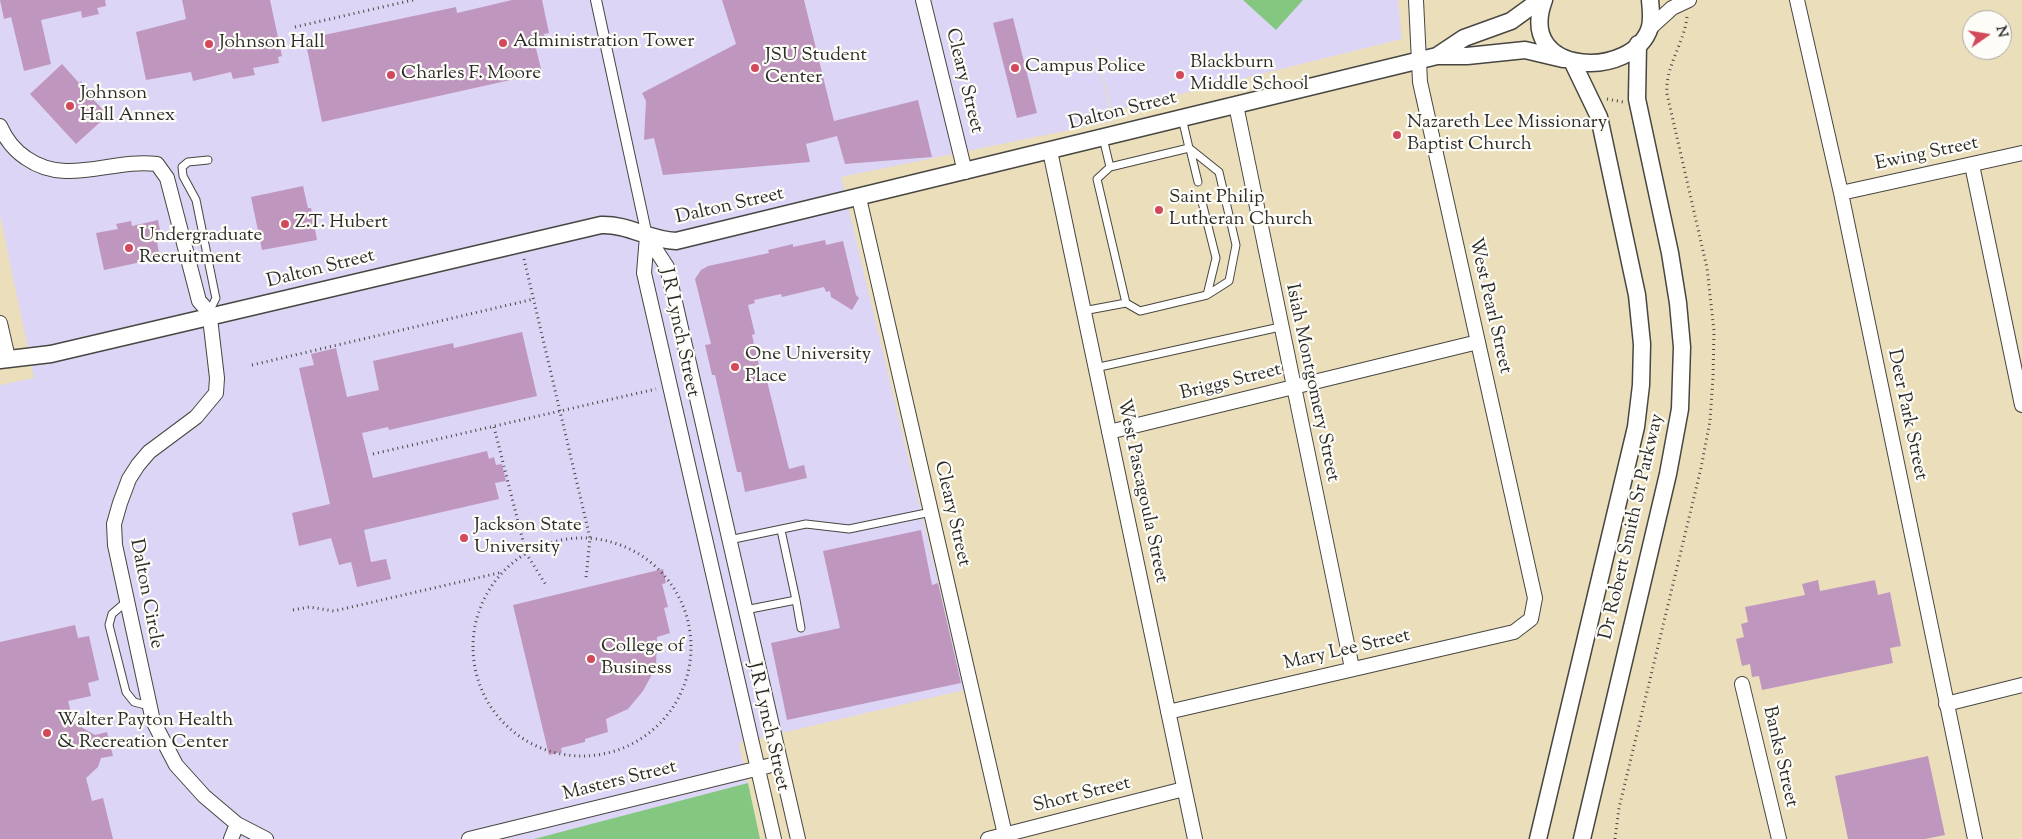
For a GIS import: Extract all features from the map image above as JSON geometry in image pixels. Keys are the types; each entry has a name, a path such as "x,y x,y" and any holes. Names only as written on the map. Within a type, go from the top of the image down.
{"street":[{"path":"596,0 647,236"},
{"name":"Cleary Street","path":"924,0 965,172"},
{"name":"West Pearl Street","path":"1416,0 1420,82 1535,598 1531,619"},
{"name":"Dalton Street","path":"1437,56 1464,38 1523,14 1542,0"},
{"name":"Dr Robert Smith Sr Parkway","path":"1538,839 1636,427 1642,385 1642,344 1637,295 1599,117 1568,61 1545,40 1540,28 1542,0"},
{"path":"1650,0 1652,16 1650,28"},
{"path":"1638,44 1650,28 1672,8 1689,0"},
{"name":"Deer Park Street","path":"1797,0 1840,193 1975,839"},
{"name":"Dalton Street","path":"4,359 51,354 210,315 601,225 617,225 661,240 676,241 1437,56 1467,56 1525,50 1568,61 1600,62 1616,58 1630,51 1638,44"},
{"name":"Dr Robert Smith Sr Parkway","path":"1582,839 1639,589 1668,474 1680,408 1682,347 1678,303 1670,253 1637,99 1638,44"},
{"name":"Isiah Montgomery Street","path":"1236,105 1280,327 1352,668"},
{"path":"0,126 4,137 17,152 36,165 55,172 71,173 138,162 157,164 167,178 176,207 199,301 210,315"},
{"name":"West Pascagoula Street","path":"1050,151 1195,839"},
{"name":"Ewing Street","path":"1840,193 2022,153"},
{"path":"1972,165 2022,405"},
{"name":"Cleary Street","path":"859,198 1006,837"},
{"name":"J R Lynch Street","path":"647,236 667,267 798,839"},
{"name":"J R Lynch Street","path":"647,236 644,273 774,839"},
{"name":"Dalton Circle","path":"210,315 217,378 216,393 196,417 149,452 138,465 129,479 120,503 114,524 115,545 153,721 176,765 204,796 237,824"},
{"path":"0,323 4,359"},
{"name":"Briggs Street","path":"1109,432 1478,342"},
{"name":"Mary Lee Street","path":"1168,712 1514,632 1531,619"},
{"name":"Banks Street","path":"1742,684 1778,839"},
{"path":"1946,704 2022,684"},
{"name":"Masters Street","path":"469,839 780,763"},
{"name":"Short Street","path":"988,839 1006,837 1184,789"},
{"path":"231,839 237,824 266,839"}],"lane":[{"path":"1182,118 1198,182"},
{"path":"1103,138 1110,167"},
{"path":"1126,303 1097,179 1110,167 1189,148"},
{"path":"1083,311 1126,303 1140,311 1207,295 1229,281 1236,245 1219,172 1189,148"},
{"path":"208,160 188,162 182,167 183,176 196,200 216,298 210,315"},
{"path":"1202,202 1216,258 1207,295"},
{"path":"1095,368 1280,327"},
{"path":"729,540 806,524 850,529 931,512"},
{"path":"781,530 801,628"},
{"path":"745,610 796,600"},
{"path":"126,602 112,614 109,625 126,692 134,702 150,706"}],"path":[{"path":"295,27 413,0"},
{"path":"1606,98 1625,102"},
{"path":"520,243 590,538 586,578"},
{"path":"252,365 534,299"},
{"path":"373,454 657,389"},
{"path":"494,427 526,553 546,586"},
{"path":"590,538 623,546 651,563 673,588 687,619 690,635 689,660 684,684 677,700 657,727 629,746 597,756 580,756 547,751 519,736 503,723 492,709 477,678 473,643 480,608 486,594 503,572 526,553 556,541 590,538"},
{"path":"293,610 309,607 334,610 503,572"}],"shaded area":[{"name":"Jackson State University","path":"0,0 1398,0 1402,39 1112,111 1091,31 1113,121 841,177 964,690 739,743 760,839 0,839 0,385 34,378 0,215"}],"green space":[{"path":"1243,0 1303,0 1276,30"},
{"path":"748,783 760,839 534,839"}],"building":[{"path":"0,0 105,0 106,6 97,8 99,14 82,18 81,11 41,20 51,64 24,71 11,17 4,19"},
{"name":"Johnson Hall","path":"182,0 270,0 282,56 278,57 279,63 253,68 255,75 233,79 231,72 193,81 191,72 146,80 136,32 186,19"},
{"name":"Charles F. Moore","path":"512,0 542,0 549,33 544,34 545,37 534,40 542,73 322,122 305,39 456,7 457,13"},
{"name":"JSU Student Center","path":"722,0 804,0 834,121 918,100 932,157 845,164 837,136 806,144 810,162 663,175 654,138 644,140 646,101 642,93 736,44"},
{"name":"Campus Police","path":"1013,18 1037,113 1017,118 993,23"},
{"name":"Johnson Hall Annex","path":"62,64 79,83 81,81 93,94 90,96 108,115 76,144 30,94"},
{"name":"Z.T. Hubert","path":"303,186 308,208 311,208 317,240 262,250 251,197"},
{"name":"Undergraduate Recruitment","path":"158,220 162,240 157,242 160,258 104,270 96,233 118,229 116,224 131,221 132,226"},
{"name":"One University Place","path":"825,240 826,245 843,241 856,295 859,298 852,310 831,297 830,291 826,292 824,287 782,297 781,294 754,300 755,303 748,305 755,334 752,335 761,374 765,373 789,469 804,465 807,478 745,492 741,472 737,472 715,375 712,375 705,345 711,344 695,279 701,270 708,266 769,253 768,250 793,244 793,247"},
{"path":"522,332 537,396 389,430 388,427 362,433 373,478 487,451 489,459 494,457 496,465 502,464 506,481 495,483 499,499 364,530 371,562 386,559 391,579 357,587 351,562 339,565 331,538 299,546 292,513 330,504 299,368 314,365 311,354 336,348 347,397 379,390 373,361 453,343 454,348"},
{"path":"921,530 932,585 938,583 961,683 787,720 771,643 840,628 823,551"},
{"name":"College of Business","path":"663,569 666,583 662,584 668,607 664,608 670,633 657,637 656,667 643,691 628,709 606,719 608,732 585,739 585,742 561,748 562,752 549,755 513,605"},
{"path":"1818,580 1820,591 1875,580 1878,595 1890,592 1901,646 1890,648 1893,663 1762,690 1759,676 1752,677 1750,664 1742,666 1736,639 1744,637 1741,624 1748,622 1745,607 1805,595 1802,584"},
{"name":"Walter Payton Health & Recreation Center","path":"75,625 78,638 89,636 99,680 88,683 91,696 68,701 74,723 95,735 107,732 113,756 101,758 98,767 86,778 92,801 103,798 113,839 0,839 0,642"},
{"path":"1928,756 1945,835 1925,839 1848,839 1835,776"}],"place":[{"name":"Administration Tower","path":"503,43"},
{"name":"Johnson Hall","path":"209,44"},
{"name":"JSU Student Center","path":"755,68"},
{"name":"Campus Police","path":"1015,68"},
{"name":"Charles F. Moore","path":"391,75"},
{"name":"Blackburn Middle School","path":"1180,75"},
{"name":"Johnson Hall Annex","path":"70,106"},
{"name":"Nazareth Lee Missionary Baptist Church","path":"1397,135"},
{"name":"Saint Philip Lutheran Church","path":"1159,210"},
{"name":"Z.T. Hubert","path":"285,224"},
{"name":"Undergraduate Recruitment","path":"129,248"},
{"name":"One University Place","path":"735,367"},
{"name":"Jackson State University","path":"464,538"},
{"name":"College of Business","path":"591,659"},
{"name":"Walter Payton Health & Recreation Center","path":"47,733"}]}
